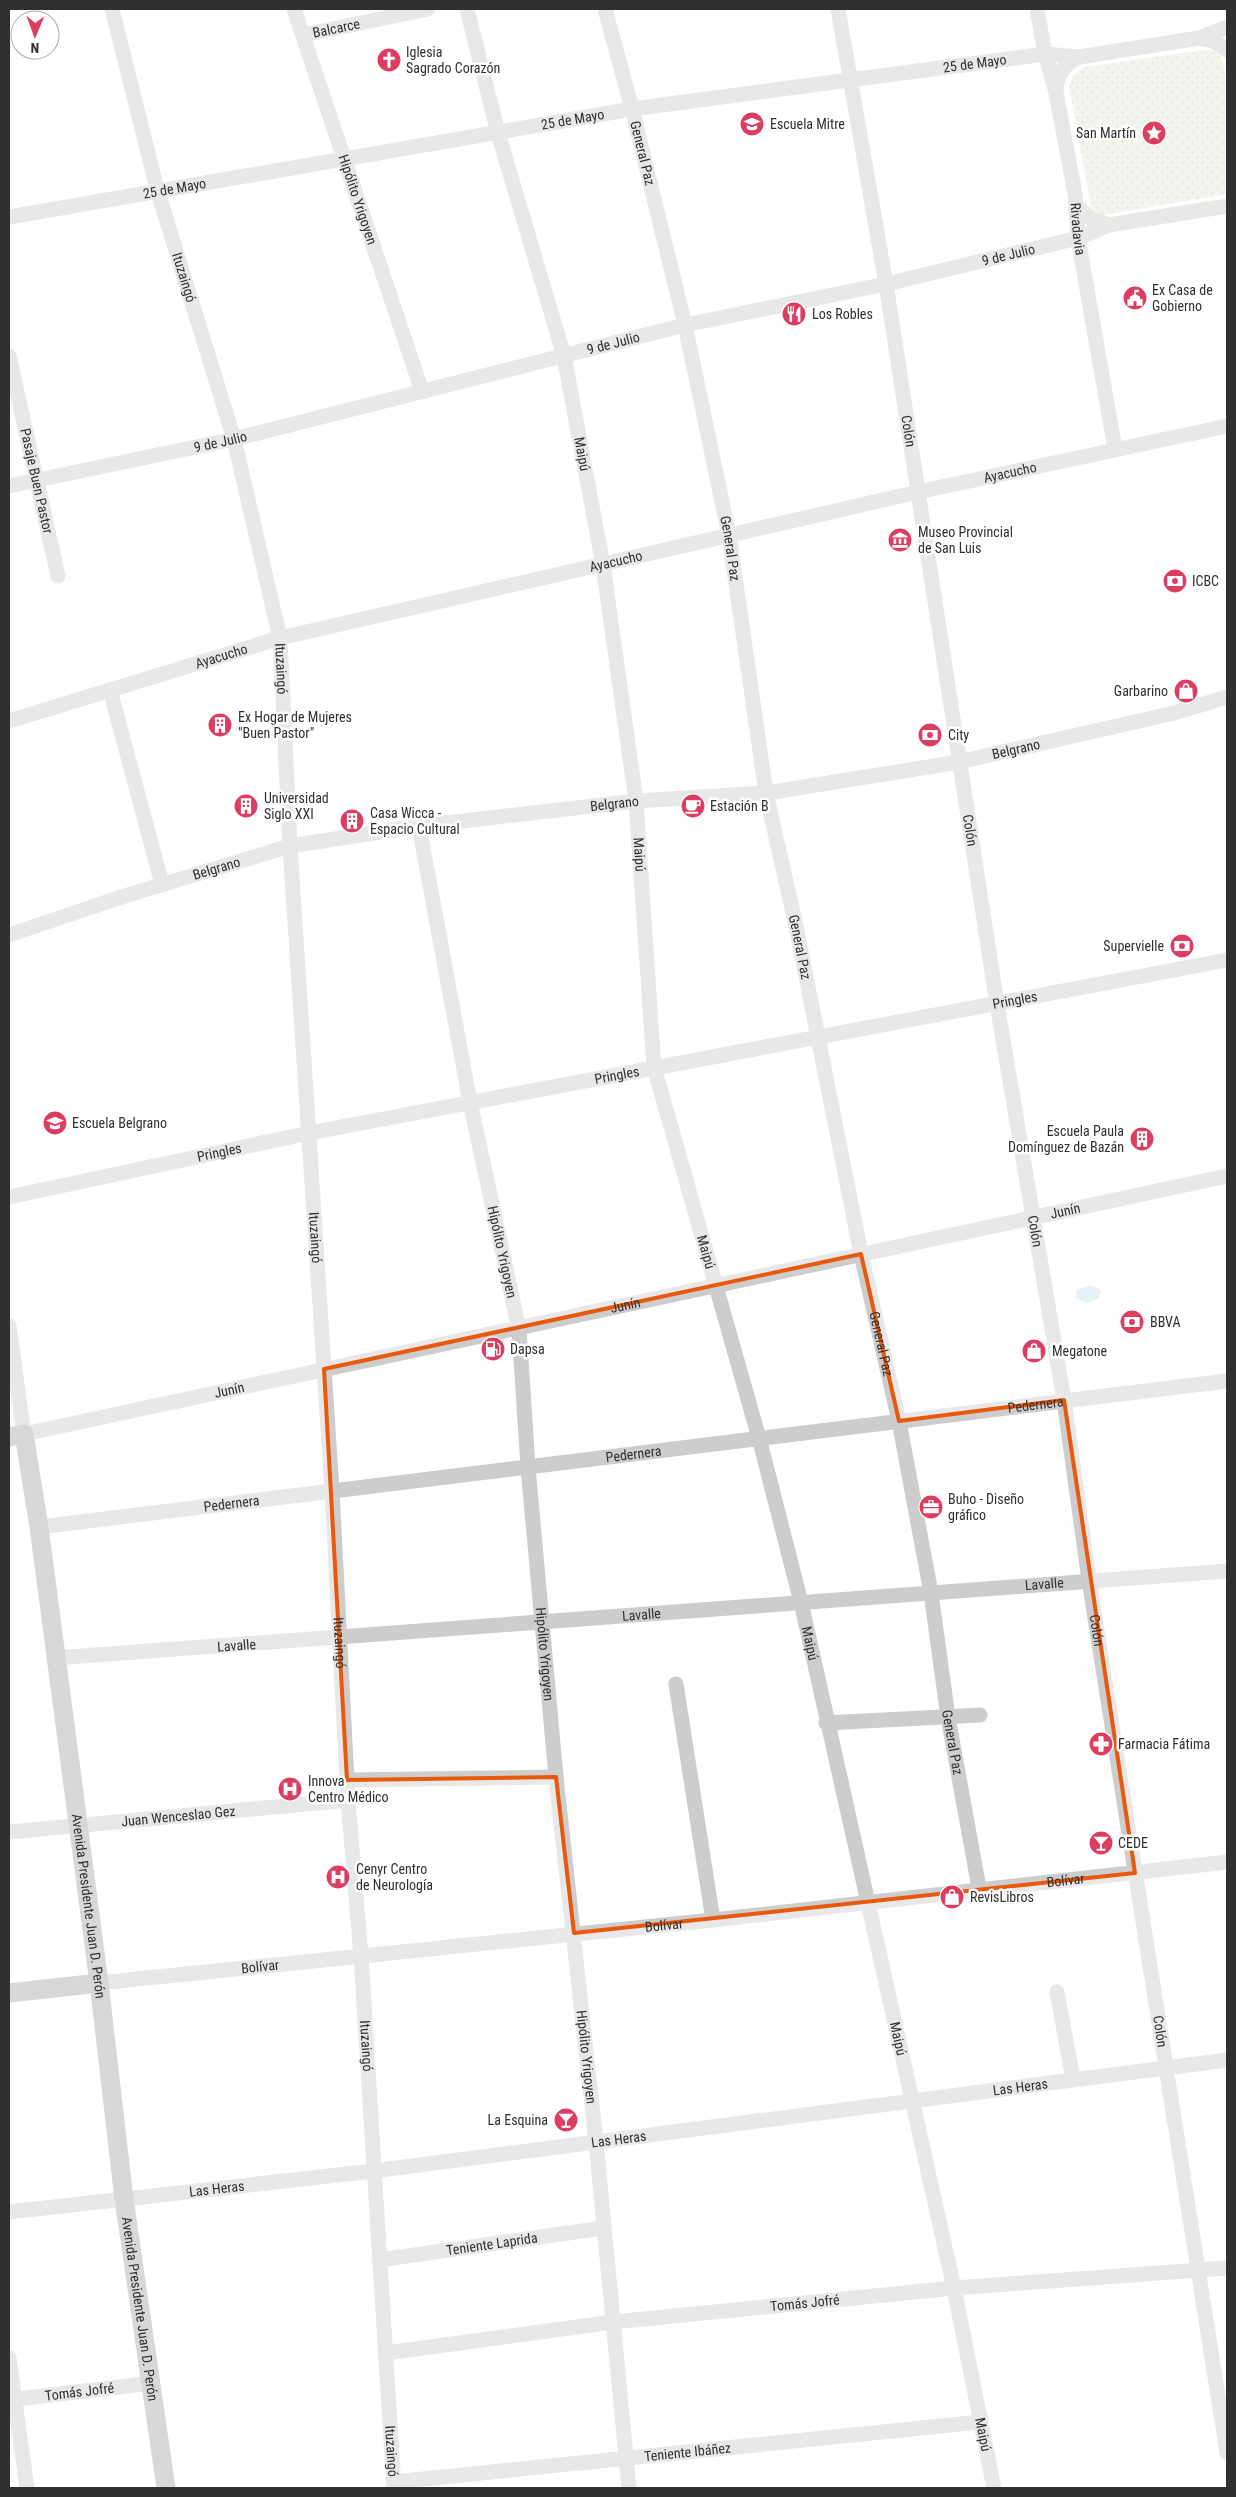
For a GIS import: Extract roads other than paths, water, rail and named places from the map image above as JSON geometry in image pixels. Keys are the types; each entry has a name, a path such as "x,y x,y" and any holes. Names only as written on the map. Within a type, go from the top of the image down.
{"main road":[{"name":"Avenida Presidente Juan D. Perón","path":"16,1436 39,1527 99,1982 124,2199 166,2488"},
{"path":"9,1993 99,1982"}],"street":[{"name":"Ituzaingó","path":"112,9 157,190 234,439 280,638 290,846 332,1490 348,1800 361,1956 394,2485"},
{"name":"Hipólito Yrigoyen","path":"294,9 343,160 422,391"},
{"name":"Balcarce","path":"303,35 428,9"},
{"name":"Maipú","path":"467,9 498,133 564,356 603,565 636,801 654,1067 759,1438 801,1602 826,1723 870,1903 954,2288 994,2488"},
{"name":"General Paz","path":"605,9 632,109 685,325 730,536 766,793 818,1035 861,1254 898,1421 931,1593 948,1716 979,1888"},
{"name":"Colón","path":"838,9 886,284 997,1004 1064,1400 1089,1580 1227,2453"},
{"name":"Rivadavia","path":"1037,9 1045,54 1056,93 1077,204 1078,238 1115,449"},
{"name":"25 de Mayo","path":"9,217 632,109 1045,54 1079,56 1199,38 1227,27"},
{"path":"1199,38 1214,41 1227,50"},
{"path":"1056,93 1059,77 1064,66 1079,56"},
{"path":"1077,204 1090,218 1109,225"},
{"name":"9 de Julio","path":"9,486 234,439 685,325 886,284 1078,238 1109,225 1225,206"},
{"name":"Pasaje Buen Pastor","path":"9,356 58,576"},
{"name":"Ayacucho","path":"9,721 280,638 918,492 1227,426"},
{"path":"110,690 162,884"},
{"name":"Belgrano","path":"9,935 162,884 290,846 419,826 636,801 766,793 959,762 1174,713 1227,697"},
{"name":"Hipólito Yrigoyen","path":"419,826 470,1102 519,1329 528,1467 556,1776 596,2142 629,2488"},
{"name":"Pringles","path":"9,1196 309,1133 818,1035 1226,964"},
{"name":"Junín","path":"16,1436 1227,1176"},
{"name":"Avenida Presidente Juan D. Perón","path":"9,1326 16,1436"},
{"name":"Pedernera","path":"39,1527 1227,1380"},
{"name":"Lavalle","path":"55,1658 339,1639 801,1602 1227,1571"},
{"path":"676,1684 712,1920"},
{"path":"826,1723 980,1715"},
{"path":"348,1780 556,1776"},
{"name":"Juan Wenceslao Gez","path":"9,1832 348,1800"},
{"name":"Bolívar","path":"99,1982 712,1920 870,1903 979,1888 1227,1862"},
{"path":"1057,1992 1073,2079"},
{"name":"Las Heras","path":"9,2212 374,2171 1227,2060"},
{"name":"Teniente Laprida","path":"379,2260 603,2228"},
{"name":"Tomás Jofré","path":"386,2354 613,2322 954,2288 1227,2268"},
{"path":"9,2358 11,2399 27,2488"},
{"name":"Tomás Jofré","path":"11,2399 152,2383"},
{"name":"Teniente Ibáñez","path":"394,2485 627,2458 980,2422"}],"water":[{"path":"1090,1285 1101,1290 1099,1298 1087,1303 1075,1298 1077,1290"}],"place":[{"name":"Iglesia Sagrado Corazón","path":"389,60"},
{"name":"Escuela Mitre","path":"752,124"},
{"name":"San Martín","path":"1154,133"},
{"name":"Ex Casa de Gobierno","path":"1135,298"},
{"name":"Los Robles","path":"794,314"},
{"name":"Museo Provincial de San Luis","path":"900,540"},
{"name":"ICBC","path":"1175,581"},
{"name":"Garbarino","path":"1186,691"},
{"name":"Ex Hogar de Mujeres \"Buen Pastor\"","path":"220,725"},
{"name":"City","path":"930,735"},
{"name":"Universidad Siglo XXI","path":"246,806"},
{"name":"Estación B","path":"693,806"},
{"name":"Casa Wicca - Espacio Cultural","path":"352,821"},
{"name":"Supervielle","path":"1182,946"},
{"name":"Escuela Belgrano","path":"55,1123"},
{"name":"Escuela Paula Domínguez de Bazán","path":"1142,1139"},
{"name":"BBVA","path":"1132,1322"},
{"name":"Dapsa","path":"493,1349"},
{"name":"Megatone","path":"1034,1351"},
{"name":"Buho - Diseño gráfico","path":"931,1507"},
{"name":"Farmacia Fátima","path":"1101,1744"},
{"name":"Innova Centro Médico","path":"290,1789"},
{"name":"CEDE","path":"1101,1843"},
{"name":"Cenyr Centro de Neurología","path":"338,1877"},
{"name":"RevisLibros","path":"952,1897"},
{"name":"La Esquina","path":"566,2120"}]}
